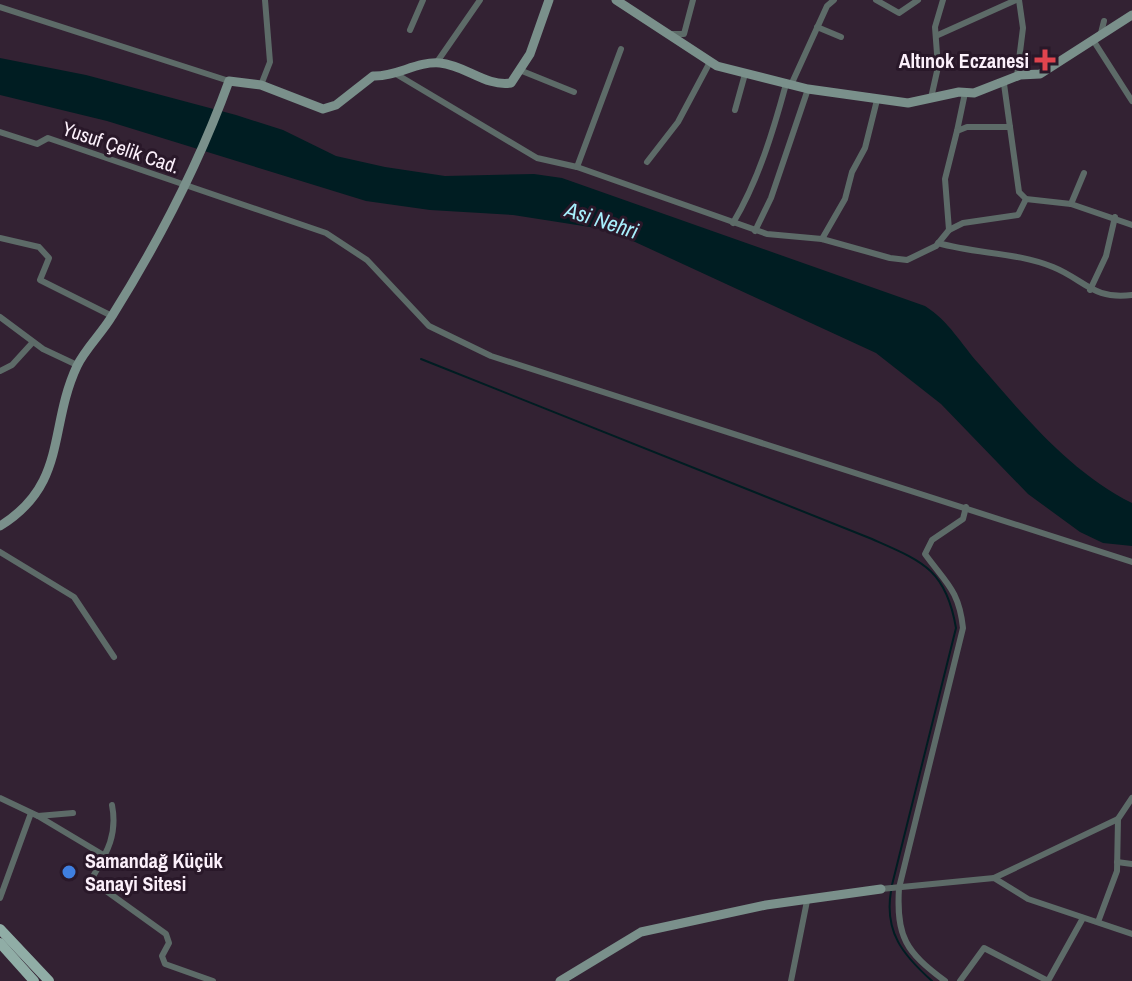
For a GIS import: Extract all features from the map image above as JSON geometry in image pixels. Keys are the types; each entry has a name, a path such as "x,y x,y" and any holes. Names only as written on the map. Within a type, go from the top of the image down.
{"main road":[{"path":"0,929 49,981"},
{"path":"0,943 34,981"}],"street":[{"path":"261,85 270,62 265,0"},
{"path":"410,30 423,0"},
{"path":"437,62 480,0"},
{"path":"0,7 228,83 261,85 323,109 336,105 373,76 437,62 501,85 511,83 522,71 549,0"},
{"path":"616,0 664,35 710,62 808,89 908,103 965,93 1004,84 1017,77 1040,74 1132,15"},
{"path":"664,35 684,34 693,0"},
{"path":"733,223 749,196 788,84 834,0"},
{"path":"876,0 899,13 918,0"},
{"path":"938,35 1018,0 1023,28 1017,77"},
{"path":"931,98 938,67 935,27 940,1"},
{"path":"1097,36 1104,21"},
{"path":"817,27 841,37"},
{"path":"1097,36 1132,101"},
{"path":"577,167 621,49"},
{"path":"647,162 678,122 710,62"},
{"path":"522,71 574,92"},
{"path":"395,73 464,111 537,158 577,167 755,231 822,239 890,258 907,260 938,243 949,230 984,218 1018,215 1026,199"},
{"path":"735,110 745,74"},
{"path":"0,526 17,515 48,476 77,365 112,316 188,184 228,83"},
{"path":"1004,84 1019,192 1026,199 1071,204 1132,225"},
{"path":"755,231 771,198 808,89"},
{"path":"949,230 945,179 965,93"},
{"path":"822,239 845,199 852,172 865,148 877,100"},
{"path":"957,131 967,127 1010,127"},
{"name":"Yusuf Çelik Cad.","path":"0,132 37,144 48,138 293,221 345,243 374,267 429,326 466,346 537,372 1132,562"},
{"path":"1071,204 1084,173"},
{"path":"1090,290 1106,256 1115,217"},
{"path":"0,238 39,247 49,258 40,280 112,316"},
{"path":"938,243 1005,253 1055,267 1090,290 1118,297 1132,295"},
{"path":"0,317 33,342 77,365"},
{"path":"0,371 12,365 33,342"},
{"path":"945,981 919,961 898,929 899,888 963,628 961,610 950,581 925,554 932,540 963,519 966,507"},
{"path":"0,552 74,597 114,657"},
{"path":"0,798 105,856"},
{"path":"560,981 641,932 714,915 881,889 994,878 1118,819 1129,807 1132,798"},
{"path":"112,805 114,833 91,880 166,934 169,943 162,956 165,964 213,981"},
{"path":"34,815 73,813"},
{"path":"0,898 34,815"},
{"path":"1098,922 1117,862 1118,819"},
{"path":"1117,862 1132,864"},
{"path":"994,878 1028,899 1132,934"},
{"path":"791,981 807,901"},
{"path":"960,981 984,948 1048,981 1083,918"}],"water":[{"name":"Asi Nehri","path":"0,58 86,75 236,115 283,130 336,156 385,167 445,176 534,174 562,178 925,306 948,326 1049,441 1088,476 1132,503 1132,546 1103,543 1080,532 1028,494 941,404 876,353 609,230 513,215 430,210 366,201 107,121 0,95"}],"waterway":[{"path":"421,359 872,539 918,561 938,580 946,592 956,628 892,885"},
{"path":"891,891 890,919 898,942 912,962 932,981"}],"place":[{"name":"Altınok Eczanesi","path":"1045,60"},
{"name":"Samandağ Küçük Sanayi Sitesi","path":"69,872"}]}
